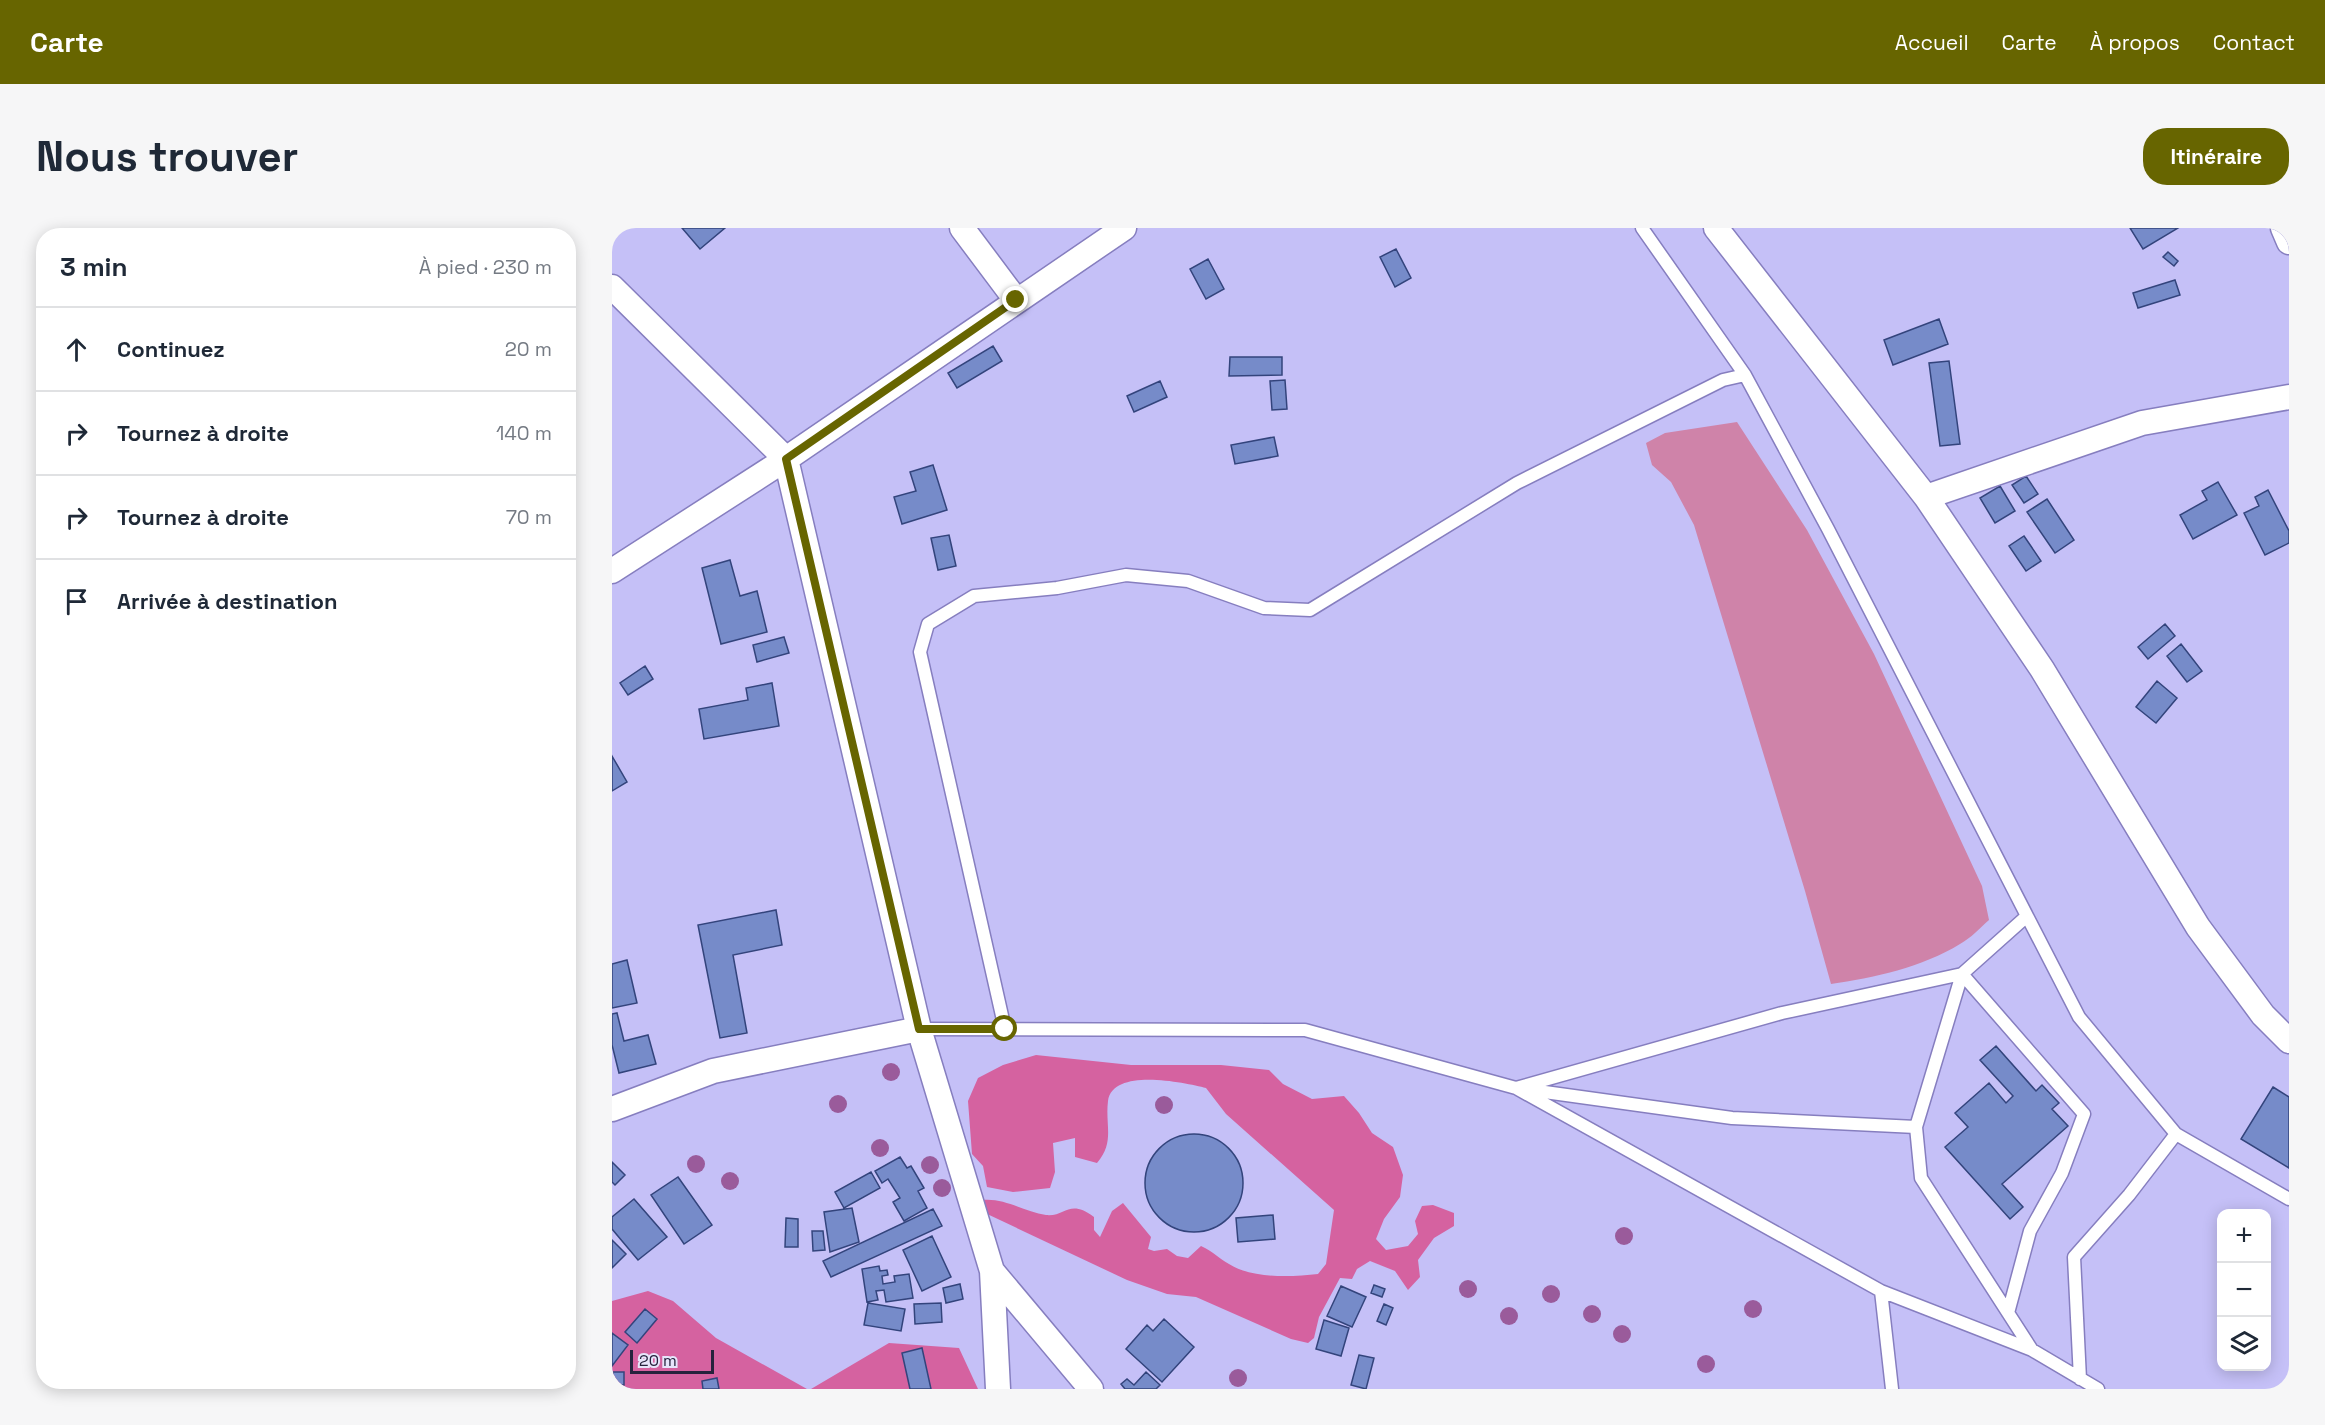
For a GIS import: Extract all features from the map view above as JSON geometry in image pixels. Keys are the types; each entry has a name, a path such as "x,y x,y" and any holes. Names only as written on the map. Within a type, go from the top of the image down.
{"street":[{"path":"962,228 1016,300"},
{"path":"612,571 786,459 1124,228"},
{"path":"1716,228 1926,497 2042,669 2198,927 2263,1015 2289,1041"},
{"path":"2283,228 2289,242"},
{"path":"612,287 786,459 919,1029 992,1271 998,1389"},
{"path":"1926,497 2142,423 2289,397"},
{"path":"612,1109 713,1071 919,1029"},
{"path":"992,1271 1091,1389"}],"lane":[{"path":"1642,228 1745,375 2079,1017 2176,1134 2289,1199"},
{"path":"1005,1029 920,652 928,624 974,596 1057,588 1126,575 1188,581 1264,608 1310,610 1517,483 1723,380 1745,375"},
{"path":"1516,1088 1782,1012 1962,974 2027,916"},
{"path":"1962,974 1916,1127 1921,1178 2032,1350"},
{"path":"1962,974 2084,1114 2062,1173 2030,1231 2008,1313"},
{"path":"919,1029 1305,1030 1516,1088 1732,1118 1916,1127"},
{"path":"1516,1088 1881,1291 2032,1350 2098,1389"},
{"path":"2080,1379 2074,1257 2129,1195 2176,1134"},
{"path":"1881,1291 1892,1389"}],"shaded area":[{"path":"1737,422 1807,530 1874,654 1982,886 1989,920 1968,939 1946,952 1914,965 1831,984 1694,525 1671,482 1652,465 1646,443 1665,433"},
{"path":"1036,1055 1131,1065 1221,1065 1269,1070 1283,1084 1312,1099 1344,1096 1372,1133 1393,1147 1403,1175 1400,1197 1384,1219 1376,1239 1386,1250 1408,1246 1418,1234 1415,1221 1422,1206 1433,1205 1454,1213 1454,1226 1434,1238 1418,1260 1420,1277 1408,1290 1395,1271 1370,1261 1357,1269 1352,1279 1340,1278 1319,1317 1314,1338 1308,1343 1291,1339 1196,1297 1167,1294 1127,1280 985,1213 983,1200 999,1201 1046,1215 1079,1209 1094,1217 1094,1230 1100,1237 1112,1211 1123,1203 1151,1237 1148,1249 1154,1251 1167,1249 1177,1256 1188,1258 1201,1246 1239,1269 1261,1275 1284,1276 1318,1274 1326,1264 1334,1210 1226,1114 1206,1088 1167,1081 1136,1081 1122,1084 1113,1090 1107,1110 1108,1141 1097,1163 1075,1157 1075,1138 1053,1143 1055,1172 1050,1188 1013,1192 987,1187 983,1166 972,1154 968,1101 978,1078 1003,1065"},
{"path":"648,1291 673,1301 716,1338 807,1389 612,1389 612,1301"},
{"path":"889,1343 959,1348 978,1389 811,1389"}],"building":[{"path":"682,228 725,228 700,249"},
{"path":"2130,228 2178,228 2143,249"},
{"path":"1396,249 1411,278 1395,287 1380,257"},
{"path":"2168,252 2178,261 2174,266 2163,257"},
{"path":"1208,259 1224,289 1206,299 1190,269"},
{"path":"2175,280 2180,295 2138,308 2133,293"},
{"path":"1939,319 1948,344 1893,365 1884,340"},
{"path":"993,346 1002,361 957,388 948,373"},
{"path":"1230,357 1282,357 1282,375 1229,376"},
{"path":"1949,361 1960,444 1940,446 1929,363"},
{"path":"1285,380 1287,409 1272,410 1270,381"},
{"path":"1160,381 1167,397 1134,412 1127,396"},
{"path":"1274,437 1278,456 1235,464 1231,445"},
{"path":"933,465 947,510 902,524 894,497 916,491 910,472"},
{"path":"2026,476 2038,494 2024,503 2012,485"},
{"path":"2218,482 2237,515 2193,539 2180,515 2207,500 2202,491"},
{"path":"2000,486 2015,511 1995,523 1980,498"},
{"path":"2268,490 2289,531 2289,543 2265,555 2244,513 2259,506 2255,497"},
{"path":"2047,499 2074,540 2055,553 2027,512"},
{"path":"949,535 956,566 938,570 931,538"},
{"path":"2024,536 2041,561 2026,571 2009,546"},
{"path":"730,560 740,596 757,591 767,632 721,644 702,568"},
{"path":"2165,624 2175,636 2148,659 2138,647"},
{"path":"784,637 789,653 757,662 753,645"},
{"path":"2181,644 2202,671 2187,682 2167,656"},
{"path":"645,666 653,679 628,695 620,683"},
{"path":"2157,681 2177,698 2156,723 2136,707"},
{"path":"772,683 779,726 704,739 699,709 748,700 746,688"},
{"path":"612,756 627,782 612,791"},
{"path":"776,910 782,945 733,955 747,1033 720,1038 698,925"},
{"path":"627,960 637,1003 612,1008 612,964"},
{"path":"617,1013 624,1041 648,1035 656,1064 619,1073 612,1045 612,1014"},
{"path":"1996,1046 2036,1091 2042,1085 2059,1103 2052,1109 2068,1126 2002,1184 2023,1207 2010,1219 1945,1147 1968,1127 1955,1113 1989,1083 2006,1103 2013,1096 1980,1060"},
{"path":"2273,1087 2289,1097 2289,1168 2241,1139"},
{"path":"1194,1134 1213,1138 1229,1148 1239,1164 1243,1183 1239,1202 1229,1218 1213,1228 1194,1232 1175,1228 1159,1218 1149,1202 1145,1183 1149,1164 1159,1148 1175,1138"},
{"path":"900,1157 907,1168 911,1166 924,1188 918,1191 927,1208 904,1221 893,1202 900,1198 888,1179 882,1183 875,1171"},
{"path":"612,1162 625,1175 615,1185 612,1182"},
{"path":"871,1172 880,1188 844,1208 835,1192"},
{"path":"678,1177 712,1225 684,1244 651,1195"},
{"path":"634,1199 667,1237 638,1260 612,1229 612,1217"},
{"path":"852,1208 859,1242 830,1252 824,1212"},
{"path":"933,1209 942,1226 831,1277 823,1261"},
{"path":"1273,1215 1275,1239 1238,1242 1236,1218"},
{"path":"786,1218 798,1219 798,1247 785,1247"},
{"path":"812,1231 823,1231 825,1250 813,1251"},
{"path":"932,1236 951,1277 922,1291 903,1250"},
{"path":"612,1240 626,1254 612,1268"},
{"path":"879,1266 880,1271 887,1270 888,1275 882,1276 883,1284 895,1282 894,1276 909,1274 913,1298 886,1302 884,1290 876,1291 878,1300 867,1302 862,1269"},
{"path":"960,1284 963,1299 946,1303 943,1288"},
{"path":"1374,1285 1385,1289 1382,1297 1371,1293"},
{"path":"1341,1286 1366,1297 1352,1327 1327,1316"},
{"path":"868,1303 905,1309 901,1331 864,1325"},
{"path":"941,1303 942,1322 915,1324 914,1304"},
{"path":"1384,1304 1393,1308 1386,1325 1377,1321"},
{"path":"645,1309 657,1319 637,1343 625,1332"},
{"path":"1164,1319 1194,1347 1162,1382 1126,1349 1147,1325 1153,1331"},
{"path":"1324,1320 1349,1328 1341,1356 1316,1349"},
{"path":"612,1333 628,1345 612,1366"},
{"path":"922,1348 931,1389 910,1389 902,1353"},
{"path":"1359,1355 1374,1358 1366,1389 1351,1385"},
{"path":"613,1372 624,1372 624,1385 613,1385"},
{"path":"1146,1372 1160,1385 1156,1389 1125,1389 1121,1384 1127,1379 1134,1385"},
{"path":"717,1378 719,1389 703,1389 702,1381"}],"route":[{"path":"1005,1029 919,1029 786,459 1016,300"}]}
